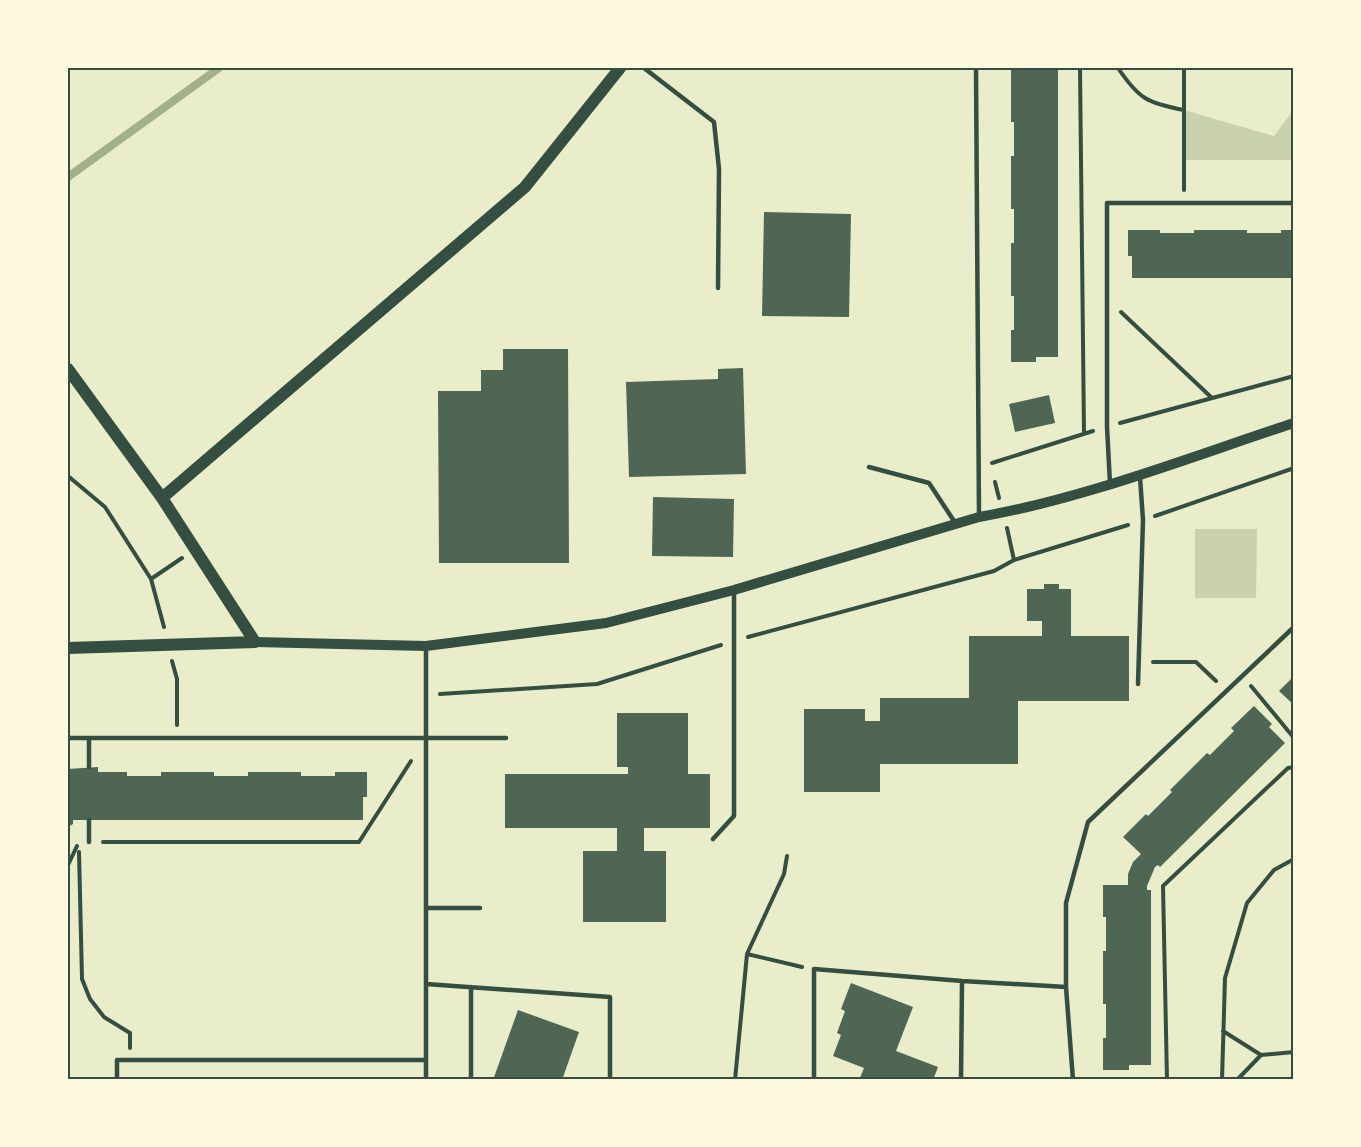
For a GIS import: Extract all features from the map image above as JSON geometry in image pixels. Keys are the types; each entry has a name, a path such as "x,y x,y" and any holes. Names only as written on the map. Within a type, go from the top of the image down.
{"main road":[{"path":"162,498 525,187 620,68"},
{"path":"68,369 162,498 255,642"},
{"path":"68,648 255,642"}],"street":[{"path":"255,642 426,646 606,623 734,590 980,517 1004,513 1110,484 1293,423"}],"lane":[{"path":"644,68 714,122 719,169 718,288"},
{"path":"976,68 980,517"},
{"path":"1110,484 1107,426 1107,203 1293,203"},
{"path":"868,467 929,483 956,524"},
{"path":"1138,684 1143,520 1140,474"},
{"path":"713,839 734,816 734,590"},
{"path":"1073,1080 1066,987 1066,903 1088,822 1293,627"},
{"path":"426,646 426,1080"},
{"path":"68,738 506,738"},
{"path":"89,738 89,767"},
{"path":"89,820 89,842"},
{"path":"426,908 480,908"},
{"path":"814,1080 814,969 1066,987"},
{"path":"961,1080 962,981"},
{"path":"426,984 610,997 610,1080"},
{"path":"471,987 471,1080"},
{"path":"117,1080 117,1060 426,1060"}],"path":[{"path":"1080,68 1084,434"},
{"path":"1118,68 1133,89 1156,105 1184,110"},
{"path":"1184,68 1184,203"},
{"path":"1107,299 1212,398"},
{"path":"979,467 1107,426 1293,376"},
{"path":"426,695 597,684 734,641 994,571 1014,560 1143,520 1293,468"},
{"path":"68,476 105,507 151,579 195,548"},
{"path":"1139,663 1196,663 1226,690"},
{"path":"1243,676 1293,738"},
{"path":"177,679 178,738"},
{"path":"89,842 359,842 426,738"},
{"path":"1167,1080 1163,886 1288,768 1293,767"},
{"path":"68,865 79,842 82,979 90,999 104,1017 130,1033 130,1060"},
{"path":"735,1080 747,954 784,874 787,856"},
{"path":"1222,1080 1225,978 1247,903 1274,870 1293,859"},
{"path":"747,954 814,969"},
{"path":"1222,1031 1261,1055 1293,1052"},
{"path":"1237,1080 1261,1055"}],"green space":[{"path":"1184,110 1274,136 1293,111 1293,160 1184,160"},
{"path":"1195,529 1257,529 1256,598 1195,598"}],"building":[{"path":"1014,68 1058,68 1058,357 1036,357 1036,362 1011,362 1011,330 1014,330 1014,296 1011,296 1011,243 1014,243 1014,209 1011,209 1011,156 1014,156 1014,122 1011,122 1011,70"},
{"path":"764,212 851,214 849,317 762,316"},
{"path":"1128,230 1160,230 1160,233 1194,233 1194,230 1247,230 1247,233 1281,233 1281,230 1294,230 1294,278 1132,278 1132,256 1128,256"},
{"path":"503,349 568,349 569,563 439,563 438,391 481,391 481,370 503,370"},
{"path":"743,368 746,474 629,477 626,382 718,379 718,369"},
{"path":"1049,395 1055,423 1015,432 1009,404"},
{"path":"653,497 734,499 733,557 652,556"},
{"path":"1044,584 1059,584 1059,589 1071,589 1071,636 1129,636 1129,701 1018,701 1018,764 880,764 880,792 804,792 804,709 865,709 865,721 880,721 880,698 969,698 969,636 1042,636 1042,621 1027,621 1027,589 1044,589"},
{"path":"1294,676 1294,705 1279,691"},
{"path":"1254,706 1272,724 1269,727 1285,743 1160,867 1158,865 1155,867 1147,886 1147,890 1151,890 1151,1065 1129,1065 1129,1070 1103,1070 1103,1038 1106,1038 1106,1004 1103,1004 1103,951 1106,951 1106,917 1103,917 1103,885 1128,885 1128,874 1133,862 1141,854 1123,837 1172,792 1170,790 1207,753 1210,755 1234,731 1231,728"},
{"path":"617,713 688,713 688,774 710,774 710,828 644,828 644,851 666,851 666,922 583,922 583,851 617,851 617,828 505,828 505,774 628,774 628,767 617,767"},
{"path":"98,767 98,772 127,772 127,776 161,776 161,772 214,772 214,776 248,776 248,772 301,772 301,776 335,776 335,772 367,772 367,797 363,797 363,820 73,820 73,824 68,827 68,769"},
{"path":"851,983 913,1007 896,1051 938,1067 933,1080 859,1080 864,1068 833,1056 841,1035 837,1033 845,1011 841,1009"},
{"path":"518,1010 579,1032 562,1080 493,1080"}],"waterway":[{"path":"68,177 219,68"}]}
